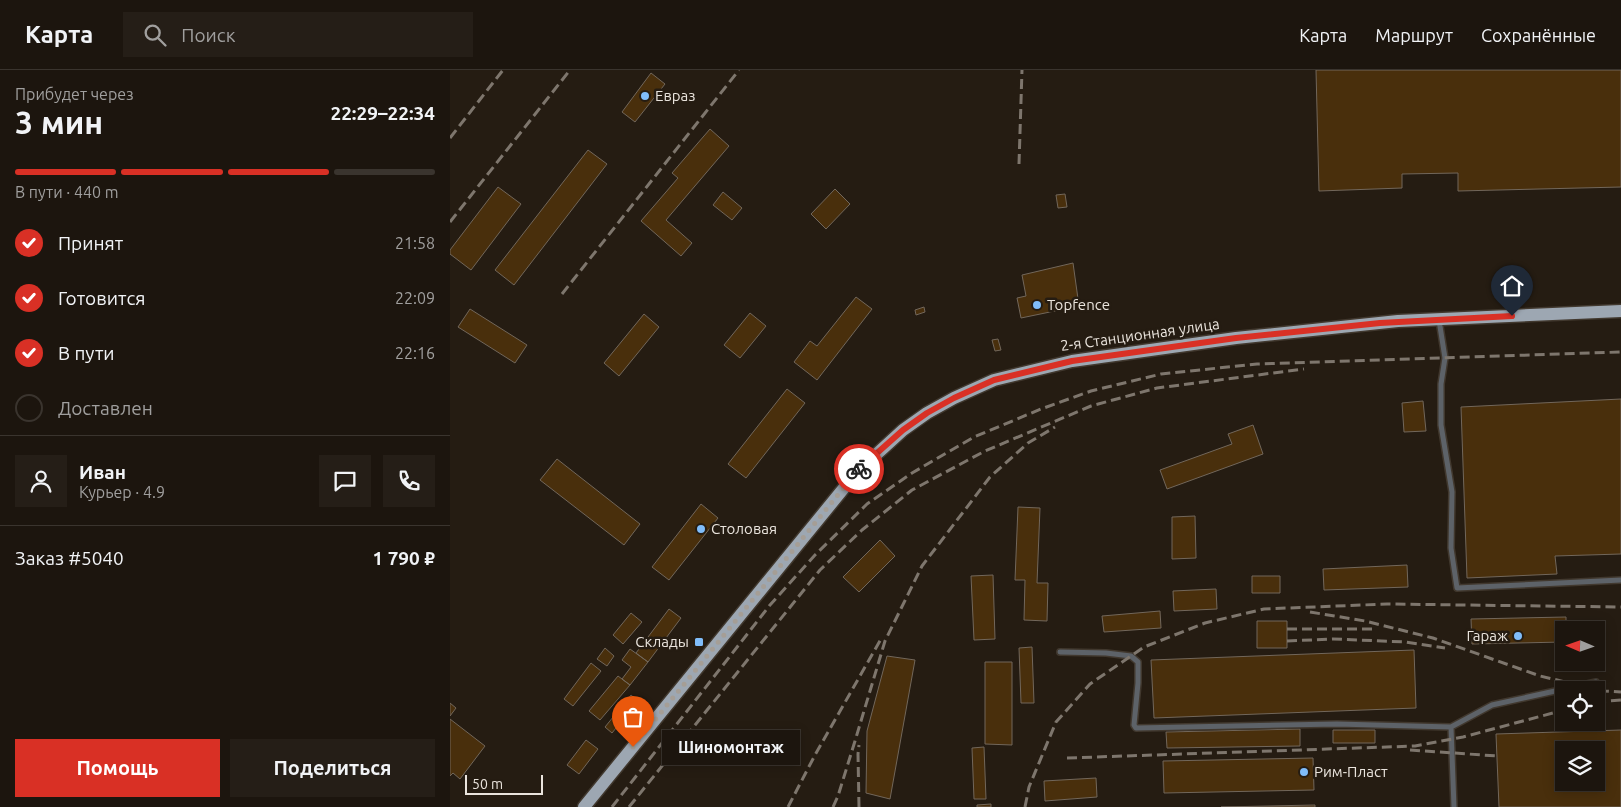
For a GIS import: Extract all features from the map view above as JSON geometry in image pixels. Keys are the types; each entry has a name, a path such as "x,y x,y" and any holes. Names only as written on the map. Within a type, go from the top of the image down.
{"main road":[{"name":"2-я Станционная улица","path":"584,807 856,472 903,430 927,413 954,398 994,380 1072,361 1236,338 1398,321 1621,311"}],"lane":[{"path":"1439,320 1445,358 1441,384 1441,425 1452,492 1451,548 1457,588 1621,580"},
{"path":"1060,652 1106,652 1131,656 1138,662 1134,725 1136,728 1337,724 1451,727 1492,705 1555,691"},
{"path":"1451,727 1454,807"}],"building":[{"path":"1316,70 1621,70 1621,187 1458,191 1458,173 1402,174 1402,188 1319,191"},
{"path":"651,73 665,84 635,122 622,112"},
{"path":"710,129 729,146 666,220 692,243 681,256 641,221 678,178 672,173"},
{"path":"588,150 607,164 514,285 495,270"},
{"path":"498,187 521,204 471,270 450,254 450,250"},
{"path":"835,189 850,204 826,229 811,214"},
{"path":"723,192 742,208 732,220 713,205"},
{"path":"1065,194 1067,207 1058,208 1056,195"},
{"path":"1073,263 1079,306 1021,318 1017,298 1026,296 1022,275"},
{"path":"856,297 872,309 817,380 794,362 810,341 817,346"},
{"path":"924,307 925,312 916,315 915,310"},
{"path":"470,309 527,345 515,363 458,327"},
{"path":"750,313 766,326 740,358 724,345"},
{"path":"644,314 659,327 619,376 604,363"},
{"path":"998,339 1001,350 995,351 992,340"},
{"path":"787,389 805,403 746,478 728,464"},
{"path":"1621,399 1621,554 1555,556 1557,574 1467,578 1461,407"},
{"path":"1423,401 1426,431 1404,432 1402,403"},
{"path":"1253,425 1263,454 1167,489 1160,470 1232,444 1228,434"},
{"path":"557,459 640,524 624,545 540,480"},
{"path":"701,504 718,518 669,580 652,567"},
{"path":"1018,507 1040,508 1037,583 1048,583 1047,621 1024,620 1025,580 1015,580"},
{"path":"1195,516 1196,558 1172,559 1172,517"},
{"path":"880,540 895,556 859,592 843,577"},
{"path":"1407,565 1408,587 1324,590 1323,569"},
{"path":"993,575 995,639 974,640 971,576"},
{"path":"1252,576 1280,576 1280,593 1252,593"},
{"path":"1216,589 1217,609 1174,611 1173,591"},
{"path":"669,609 681,618 648,662 636,653"},
{"path":"1160,611 1161,628 1104,632 1102,616"},
{"path":"631,613 642,622 623,644 613,635"},
{"name":"Гараж","path":"1566,617 1566,621 1555,621 1555,642 1472,644 1471,619"},
{"path":"1257,621 1287,621 1287,648 1257,648"},
{"path":"1032,647 1034,703 1021,703 1019,648"},
{"path":"605,648 614,656 607,666 597,659"},
{"path":"630,649 648,662 630,685 622,679 631,667 622,660"},
{"path":"1414,650 1416,708 1154,718 1151,660"},
{"path":"887,656 915,660 890,799 866,793 867,731"},
{"path":"985,662 1012,662 1012,745 985,744"},
{"path":"591,663 601,671 573,706 564,699"},
{"path":"618,676 630,685 600,720 589,711"},
{"path":"631,695 638,701 612,733 605,727"},
{"path":"450,703 456,708 450,716"},
{"path":"450,719 485,746 460,779 453,773 450,776"},
{"path":"1300,729 1300,746 1167,748 1166,732"},
{"path":"1333,730 1375,730 1375,743 1333,743"},
{"path":"1621,730 1621,807 1499,807 1496,734"},
{"path":"586,740 598,749 579,774 567,765"},
{"path":"984,747 986,799 974,799 972,748"},
{"path":"1313,758 1314,790 1164,793 1163,761"},
{"path":"1096,778 1097,797 1045,801 1044,781"},
{"path":"991,804 991,807 977,807 977,805"},
{"path":"1315,805 1315,807 1221,807"}],"railway":[{"path":"450,138 503,70"},
{"path":"450,222 570,70"},
{"path":"562,294 739,70"},
{"path":"1019,164 1022,70"},
{"path":"612,807 770,605 815,555 867,504 912,473 974,437 1041,409 1091,391 1161,374 1257,364 1621,352"},
{"path":"629,807 820,570 862,530 912,490 985,451 1091,406 1157,388 1304,369"},
{"path":"833,807 885,641 922,566 990,477 1028,443 1055,427"},
{"path":"1025,807 1029,787 1056,722 1090,684 1144,647 1205,623 1264,609 1387,604 1621,607"},
{"path":"1310,612 1365,621 1433,638 1540,676 1604,691 1621,692"},
{"path":"1287,629 1376,629"},
{"path":"788,807 815,755 881,639"},
{"path":"1287,641 1333,639 1405,642 1445,648"},
{"path":"1605,701 1621,700"},
{"path":"1067,758 1415,746 1463,737 1555,712"},
{"path":"859,745 859,807"},
{"path":"1410,750 1497,756"}],"way so far":[{"path":"633,747 859,469"}],"place":[{"name":"Евраз","path":"645,96"},
{"name":"Topfence","path":"1037,305"},
{"name":"Столовая","path":"701,529"},
{"name":"Гараж","path":"1518,636"},
{"name":"Склады","path":"699,642"},
{"name":"Шиномонтаж","path":"633,747"},
{"name":"Рим-Пласт","path":"1304,772"}],"route":[{"path":"859,469 903,430 927,413 954,398 994,380 1072,361 1236,338 1398,321 1512,316"}]}
